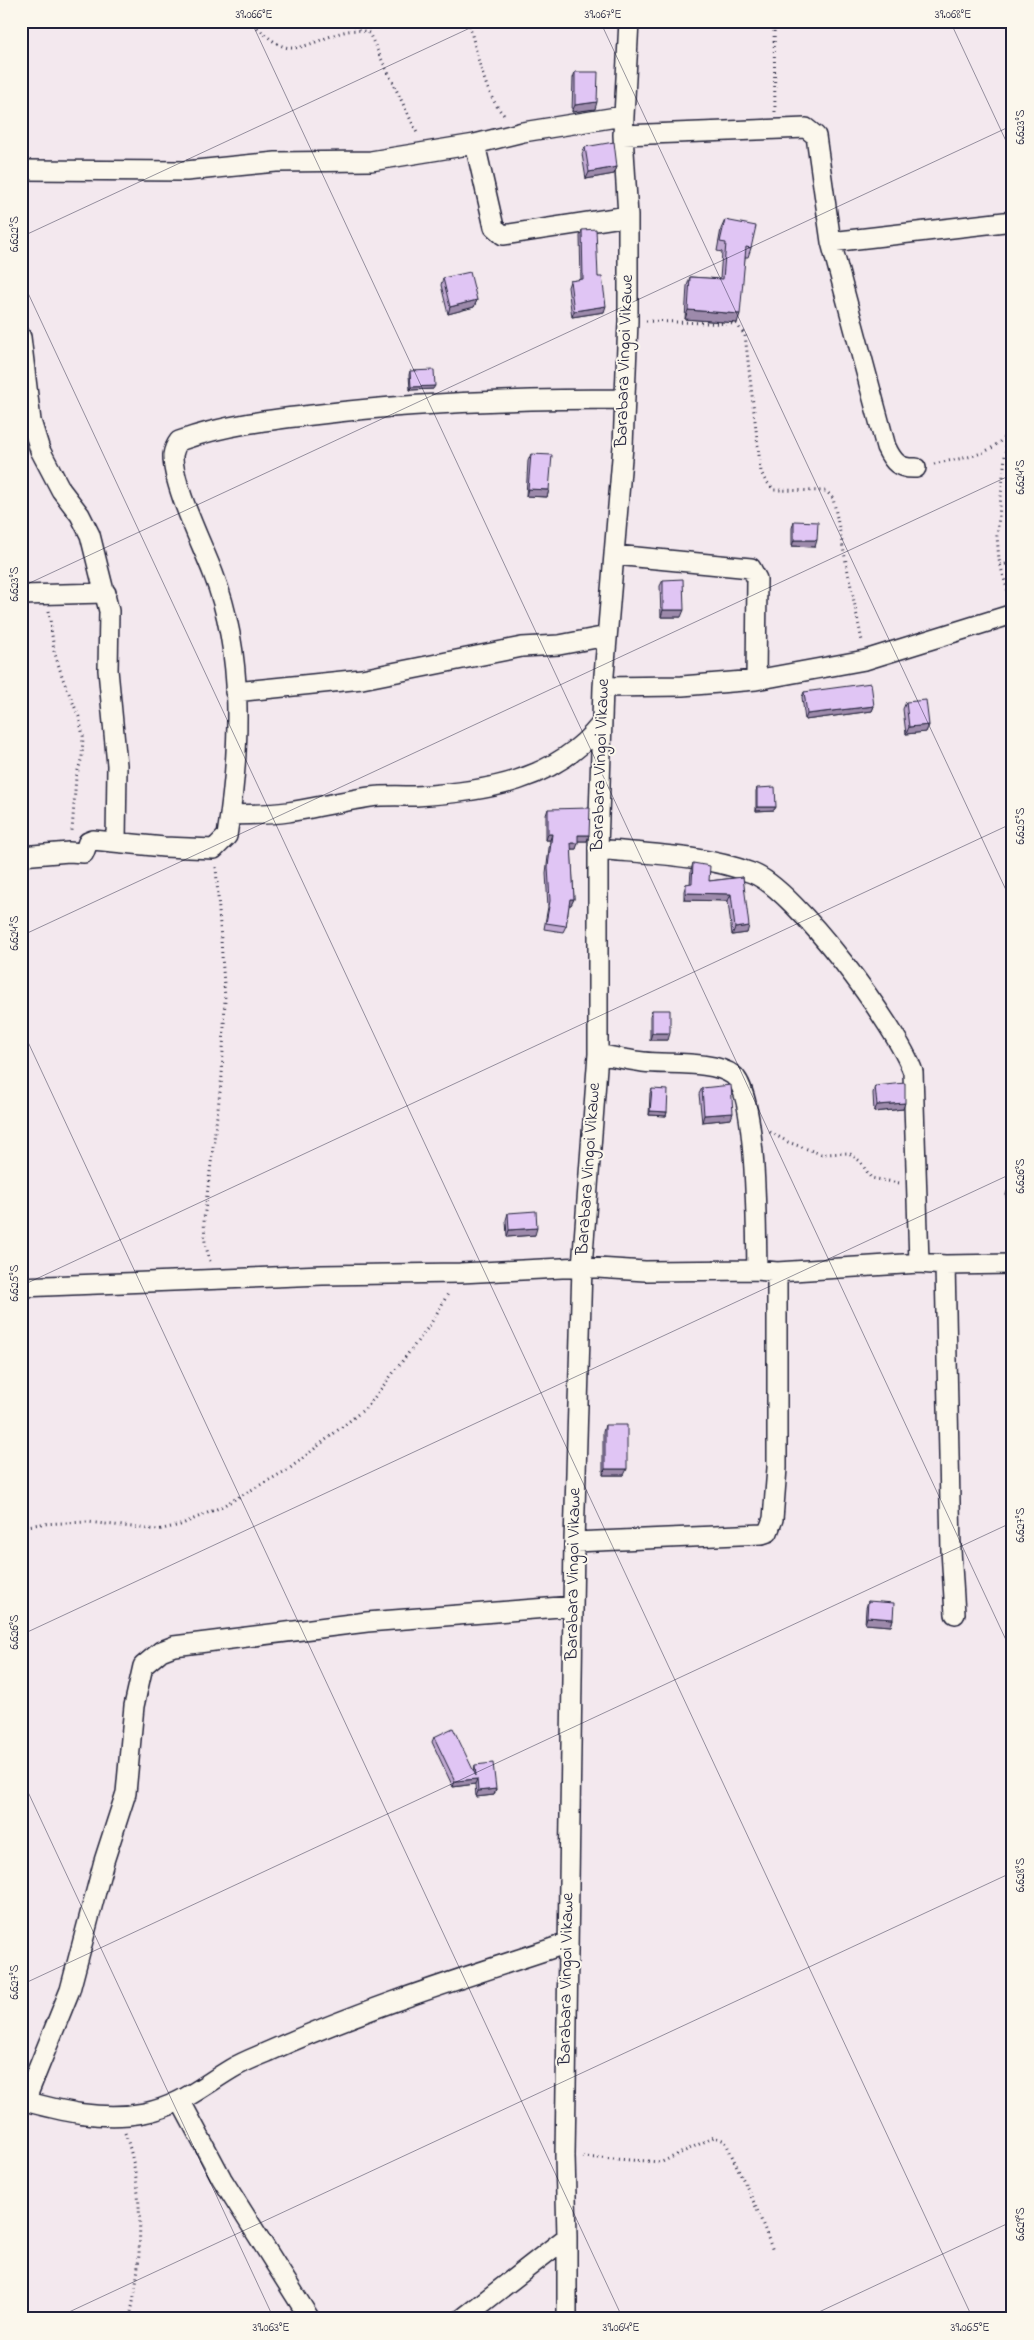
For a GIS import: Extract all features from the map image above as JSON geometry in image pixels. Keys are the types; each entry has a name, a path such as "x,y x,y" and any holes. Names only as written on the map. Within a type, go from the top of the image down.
{"street":[{"name":"Barabara Vingoi Vikawe","path":"567,2319 565,2156 574,1542 582,1267 598,1054 598,849 601,724 623,446 628,321 628,216 622,135 629,21"},
{"path":"21,170 186,171 276,162 371,160 426,153 475,144 523,132 623,116"},
{"path":"622,135 806,128 816,136 831,242 886,447 896,463 902,467 916,468"},
{"path":"475,144 494,227 503,235 628,216"},
{"path":"831,242 1013,221"},
{"path":"21,337 31,421 38,442 61,490 80,516 90,535 106,593 109,611 110,703 116,765 116,842"},
{"path":"21,856 68,852 84,853 88,842 94,840 164,848 214,849 227,836 237,727 233,654 227,618 214,575 188,512 175,470 173,454 179,441 222,430 279,419 356,410 515,399 624,399"},
{"path":"615,555 751,568 757,579 756,680"},
{"path":"21,595 48,596 106,593"},
{"path":"603,687 682,686 756,680 865,660 1012,608"},
{"path":"235,692 362,679 522,647 560,645 607,636"},
{"path":"230,815 286,812 372,797 491,789 517,781 563,761 588,740 601,724"},
{"path":"598,849 717,864 754,874 778,889 842,959 909,1062 913,1072 919,1264"},
{"path":"598,1054 644,1062 717,1068 738,1080 748,1119 756,1192 757,1270"},
{"path":"21,1287 322,1275 460,1273 582,1267 645,1271 757,1270 777,1272 919,1264 1013,1264"},
{"path":"945,1265 951,1550 955,1614"},
{"path":"574,1542 762,1534 768,1532 774,1519 777,1468 777,1272"},
{"path":"568,1943 409,1997 274,2049 232,2068 181,2102 144,2113 119,2116 84,2115 23,2100 70,1990 104,1861 126,1793 134,1706 143,1666 151,1657 174,1646 367,1622 573,1606"},
{"path":"181,2102 222,2179 310,2319"},
{"path":"462,2319 567,2238"}],"path":[{"path":"250,21 273,41 292,48 356,30 369,33 426,153"},
{"path":"468,21 480,64 495,103 500,112 523,132"},
{"path":"774,21 775,130"},
{"path":"628,321 736,324 743,330 761,472 768,486 774,490 826,491 833,498 865,660"},
{"path":"916,468 976,454 999,444 1013,424"},
{"path":"1006,436 997,536 1000,565 1012,608"},
{"path":"1000,565 1013,563"},
{"path":"48,596 54,651 63,679 79,717 83,736 82,756 76,778 74,822 68,852"},
{"path":"214,849 225,1009 222,1076 204,1218 205,1243 217,1280"},
{"path":"748,1119 806,1150 821,1154 838,1152 854,1155 871,1178 918,1187"},
{"path":"21,1527 40,1524 88,1522 158,1530 180,1525 219,1508 289,1469 367,1407 430,1325 460,1273"},
{"path":"119,2116 133,2154 137,2185 139,2259 130,2312 124,2319"},
{"path":"565,2156 662,2162 714,2137 721,2139 725,2141 757,2209 773,2251"}],"building":[{"path":"575,72 598,72 597,102 575,105"},
{"path":"614,142 617,167 589,172 585,147"},
{"path":"725,220 756,226 751,248 746,247 740,314 688,310 690,277 723,279 726,243 720,242"},
{"path":"596,229 598,277 602,277 606,306 574,311 570,281 583,279 582,230"},
{"path":"470,272 477,300 450,307 443,278"},
{"path":"434,370 435,386 411,387 410,371"},
{"path":"531,454 552,455 549,490 528,489"},
{"path":"794,521 818,522 817,540 794,540"},
{"path":"683,579 684,610 663,610 663,580"},
{"path":"871,683 874,706 807,714 804,692"},
{"path":"926,700 929,725 909,727 906,702"},
{"path":"775,787 776,807 757,807 757,788"},
{"path":"590,808 589,835 578,835 578,843 571,843 574,899 570,899 566,926 546,923 550,901 548,867 552,834 548,834 548,809"},
{"path":"693,863 710,866 709,881 743,877 749,926 735,928 731,894 686,893 686,884 692,883"},
{"path":"652,1010 670,1010 670,1033 652,1033"},
{"path":"905,1083 905,1103 877,1105 875,1086"},
{"path":"731,1085 733,1113 704,1115 702,1088"},
{"path":"652,1089 668,1090 667,1112 650,1111"},
{"path":"1013,1188 1013,1206 1010,1206 1008,1189"},
{"path":"536,1211 537,1228 509,1230 508,1213"},
{"path":"605,1425 627,1425 627,1469 605,1469"},
{"path":"868,1601 894,1603 893,1619 867,1617"},
{"path":"453,1728 476,1776 475,1765 493,1763 496,1789 478,1791 477,1779 455,1781 434,1737"}]}
